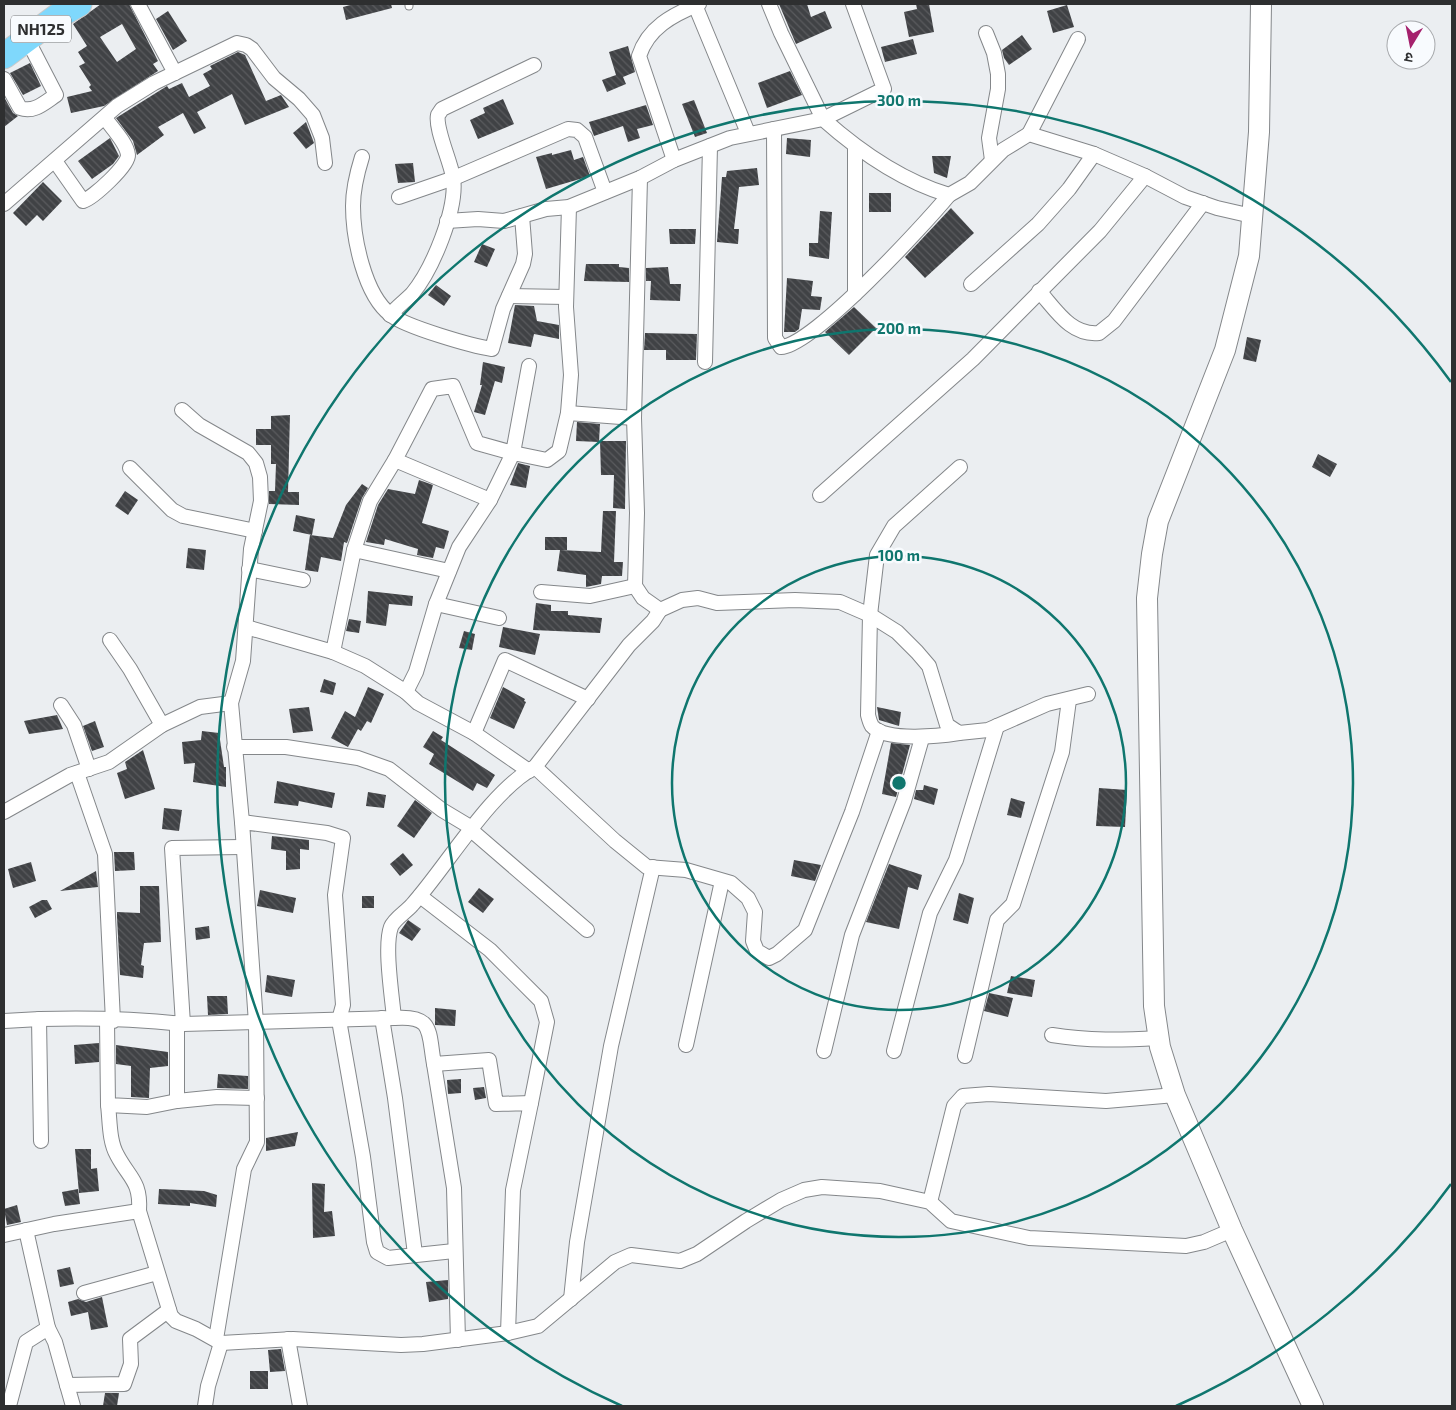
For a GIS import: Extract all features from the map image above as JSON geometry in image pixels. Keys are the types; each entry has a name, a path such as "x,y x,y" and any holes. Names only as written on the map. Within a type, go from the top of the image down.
{"highway":[{"name":"NH125","path":"4,56 26,39 53,10 80,4"}],"street":[{"path":"138,4 175,73"},
{"path":"674,160 639,56 649,34 659,25 697,4 748,133"},
{"path":"769,4 823,119 855,147 927,188 948,195"},
{"path":"447,221 478,219 504,221 546,209 569,207 640,178 674,160 710,146 748,133 823,119 884,89 853,4"},
{"path":"1261,4 1259,132 1249,256 1224,350 1158,520 1147,598 1154,997 1158,1038 1175,1095 1232,1230 1313,1406"},
{"path":"986,33 994,53 998,74 998,89 989,138 992,160"},
{"path":"4,79 20,108 25,110 36,108 56,95 26,39"},
{"path":"774,129 775,338 777,344 781,347 794,345 855,294 929,219 948,195 970,183 1003,150 1029,134 1078,39"},
{"path":"4,204 106,118 117,106 175,73 237,44 246,45 252,49 274,78 300,99 313,115 322,138 325,163"},
{"path":"390,315 412,294 427,271 437,252 447,221 454,178 447,149 438,129 438,115 442,109 534,65"},
{"path":"55,161 83,201 88,200 127,162 127,150 106,118"},
{"path":"399,197 454,178 568,129 577,130 585,137 605,192"},
{"path":"1029,134 1094,154 1145,176 1185,198 1252,216"},
{"path":"705,362 710,146"},
{"path":"855,147 855,294"},
{"path":"971,284 1038,224 1069,189 1094,154"},
{"path":"362,157 354,186 354,225 364,271 374,296 390,315 439,334 478,347 492,349 503,309 519,277 525,254 522,216"},
{"path":"820,495 972,359 1100,231 1145,176"},
{"path":"640,178 634,418 637,512 635,586 643,598 660,610"},
{"path":"1039,291 1068,324 1079,331 1099,333 1114,321 1203,204"},
{"path":"333,652 354,550 370,501 395,460 432,389 453,386 477,443 547,460 560,452 568,413 571,375 566,297 569,207"},
{"path":"509,296 566,297"},
{"path":"406,692 416,672 436,604 459,547 490,500 513,453 529,366"},
{"path":"182,410 199,425 248,453 256,464 261,501 254,531 249,569 243,661 231,703 252,950 256,1023 257,1142 244,1169 219,1341 205,1406"},
{"path":"568,413 634,418"},
{"path":"395,460 490,500"},
{"path":"960,467 894,526 884,541 878,555 870,615 868,715 871,725 879,732 922,738 988,730 1047,704 1088,694"},
{"path":"130,468 172,510 183,516 254,531"},
{"path":"354,550 449,571"},
{"path":"249,569 303,580"},
{"path":"541,592 590,596 635,586"},
{"path":"415,1254 388,1018 391,926 420,896 472,829 517,779 532,769 660,610 682,600 698,598 717,603 796,600 840,602 870,615 897,632 929,666 947,724 959,733"},
{"path":"436,604 499,618"},
{"path":"246,627 333,652 365,666 406,692 418,703 474,733 532,769 647,867 686,870 731,883 748,898 755,912 752,941 757,951 769,958 777,954 805,930 852,812 879,732"},
{"path":"110,640 130,669 162,725"},
{"path":"474,733 504,660 588,699"},
{"path":"965,1056 997,920 1013,904 1062,752 1069,700"},
{"path":"4,812 83,771 109,762 162,725 200,707 231,703"},
{"path":"61,705 74,725 83,771 104,854 110,1021 108,1105 112,1142 116,1154 136,1182 140,1197 139,1211 169,1310 176,1322 219,1341 288,1339 401,1345 508,1334 538,1326 614,1262 631,1255 680,1261 698,1254 746,1221 782,1200 804,1190 822,1187 872,1190 930,1202 951,1221 1029,1238 1186,1246 1204,1242 1232,1230"},
{"path":"894,1051 930,913 956,860 998,726"},
{"path":"824,1051 852,935 904,802 922,738"},
{"path":"234,747 286,746 358,758 389,768 442,810 472,829 587,930"},
{"path":"242,822 327,833 343,838 335,894 343,1005 339,1020 376,1247 380,1255 388,1258 454,1251"},
{"path":"177,1101 180,1024 172,848 242,847"},
{"path":"571,1299 577,1242 611,1046 646,906 653,867"},
{"path":"686,1045 722,881"},
{"path":"420,896 490,950 541,1001 547,1022 513,1190 508,1334"},
{"path":"4,1021 39,1019 180,1024 413,1017 423,1021 427,1028 434,1064 454,1188 454,1251 458,1340"},
{"path":"39,1019 41,1141"},
{"path":"1052,1035 1075,1039 1121,1040 1158,1038"},
{"path":"434,1064 489,1060 496,1104 530,1102"},
{"path":"930,1202 954,1106 963,1096 989,1094 1106,1101 1175,1095"},
{"path":"108,1105 147,1107 177,1101 217,1097 257,1098"},
{"path":"4,1236 26,1230 139,1211"},
{"path":"26,1230 48,1328 56,1342 73,1406"},
{"path":"84,1293 157,1273"},
{"path":"67,1385 124,1384 131,1364 130,1339 169,1310"},
{"path":"8,1406 26,1342 48,1328"},
{"path":"288,1339 300,1406"}],"building":[{"path":"101,4 129,4 158,61 153,64 158,71 104,106 71,113 67,97 92,91 89,87 91,85 79,66 85,63 78,52 87,46 73,24","holes":["122,24 136,49 117,62 100,37"]},
{"path":"354,4 391,4 392,8 346,20 343,7"},
{"path":"779,4 807,4 811,17 825,11 832,28 796,44"},
{"path":"916,4 929,4 934,32 909,37 904,12 917,9"},
{"path":"1067,5 1074,27 1053,33 1047,11"},
{"path":"168,11 187,41 173,50 156,19"},
{"path":"1022,35 1032,49 1009,65 1004,58 1002,50"},
{"path":"913,39 917,54 885,62 881,47"},
{"path":"628,46 635,72 623,77 626,84 607,92 602,80 616,75 609,52"},
{"path":"238,52 245,55 266,101 281,95 289,107 245,125 232,94 197,112 206,128 194,134 183,113 158,127 164,135 137,155 133,141 116,118 167,86 169,89 182,83 189,97 210,86 203,74 212,69 210,66"},
{"path":"30,63 41,86 23,95 10,73"},
{"path":"790,71 802,95 767,108 758,83"},
{"path":"4,97 13,113 18,116 4,127"},
{"path":"503,99 514,124 478,139 470,120 485,113 483,108"},
{"path":"694,100 707,133 695,137 682,104"},
{"path":"646,105 653,125 637,129 640,138 628,142 623,126 594,136 589,122"},
{"path":"306,122 314,143 306,149 293,133"},
{"path":"110,138 119,156 113,164 92,179 78,161"},
{"path":"787,138 811,140 810,157 786,154"},
{"path":"571,150 574,160 583,157 590,176 546,189 536,157"},
{"path":"932,156 951,156 947,178 934,173"},
{"path":"413,163 415,182 398,183 395,164"},
{"path":"757,168 759,185 739,187 734,229 739,229 738,244 717,242 722,177 726,177 727,171"},
{"path":"43,182 62,201 43,221 37,215 26,226 13,213"},
{"path":"869,193 891,193 891,212 869,212"},
{"path":"951,208 974,233 925,278 905,257"},
{"path":"820,211 832,212 829,259 809,256 809,243 818,243"},
{"path":"669,229 696,229 695,244 670,244"},
{"path":"482,244 495,249 487,267 474,262"},
{"path":"586,264 619,264 619,267 629,268 629,282 584,281"},
{"path":"668,267 670,284 681,284 680,301 650,300 651,281 646,281 646,268"},
{"path":"787,278 813,281 811,296 822,297 820,310 802,309 799,329 795,332 784,332"},
{"path":"436,285 451,296 444,306 428,295"},
{"path":"515,305 534,306 537,321 559,325 559,339 534,334 531,347 508,343"},
{"path":"854,307 876,328 849,355 825,332"},
{"path":"645,333 697,334 696,360 666,360 666,350 644,350"},
{"path":"1247,337 1261,340 1256,362 1243,359"},
{"path":"483,362 505,367 502,383 495,381 485,415 474,412 482,385 480,385"},
{"path":"290,415 288,492 299,492 299,505 269,504 269,491 275,491 276,464 271,464 271,445 256,445 256,429 271,429 271,416"},
{"path":"577,422 600,424 599,442 576,441"},
{"path":"600,441 626,441 625,509 613,508 614,475 601,475"},
{"path":"1318,454 1337,464 1330,477 1312,467"},
{"path":"518,463 530,466 526,488 510,485"},
{"path":"419,480 433,485 422,523 449,531 444,549 436,547 433,558 417,555 418,549 385,539 384,545 366,542 378,505 388,489 415,494"},
{"path":"362,484 368,488 362,498 347,543 344,542 341,561 321,557 318,572 305,570 310,535 333,538 346,505"},
{"path":"125,491 138,500 128,515 115,506"},
{"path":"603,511 616,511 614,562 623,562 622,576 602,576 601,584 586,587 586,575 557,571 560,550 601,552"},
{"path":"296,515 315,519 312,535 293,531"},
{"path":"545,537 567,537 567,550 545,550"},
{"path":"188,548 206,550 204,570 186,568"},
{"path":"368,591 413,596 412,606 389,604 386,626 366,623"},
{"path":"536,603 551,605 551,611 568,611 568,615 602,618 600,633 533,630"},
{"path":"349,619 361,621 359,633 346,631"},
{"path":"503,627 540,634 535,655 499,647"},
{"path":"464,631 475,634 472,650 459,648"},
{"path":"324,679 336,683 333,695 320,692"},
{"path":"368,687 384,694 371,723 367,721 361,731 358,729 348,747 331,738 345,711 355,717"},
{"path":"503,687 525,699 524,701 526,702 514,729 490,718"},
{"path":"309,707 313,731 293,733 289,709"},
{"path":"877,707 901,712 899,726 879,720"},
{"path":"57,715 63,729 29,734 24,721"},
{"path":"95,721 104,747 92,751 83,726"},
{"path":"202,731 219,733 224,767 226,767 226,787 193,782 195,763 184,764 182,742 201,740"},
{"path":"433,731 443,737 441,740 495,775 487,788 477,783 473,791 429,764 434,754 423,747"},
{"path":"891,743 910,745 896,797 882,794"},
{"path":"143,750 155,789 125,799 117,773 127,769 125,762"},
{"path":"277,781 335,793 332,808 299,801 298,806 274,803"},
{"path":"924,785 938,789 934,805 914,799 916,790 923,790"},
{"path":"1099,788 1127,790 1125,827 1096,826"},
{"path":"368,792 386,795 384,808 366,806"},
{"path":"1011,798 1025,802 1021,818 1007,815"},
{"path":"415,800 432,813 414,838 397,826"},
{"path":"164,808 182,810 179,831 162,829"},
{"path":"272,836 309,840 309,850 300,849 300,869 286,870 286,851 271,849"},
{"path":"114,852 134,852 135,870 115,871"},
{"path":"403,853 413,865 400,876 390,864"},
{"path":"794,860 821,865 815,881 791,876"},
{"path":"31,862 36,881 13,888 8,869"},
{"path":"889,864 922,875 918,890 908,887 899,929 866,922"},
{"path":"96,871 98,887 60,891"},
{"path":"140,886 159,886 161,942 144,943 141,965 144,966 143,978 120,975 117,917 117,912 140,913"},
{"path":"479,888 494,899 483,913 468,902"},
{"path":"260,890 296,898 293,913 257,906"},
{"path":"959,893 974,898 968,924 953,920"},
{"path":"362,896 374,896 374,908 362,908"},
{"path":"42,900 47,900 52,909 35,918 29,907"},
{"path":"408,920 421,929 412,941 399,933"},
{"path":"209,926 210,938 196,940 195,928"},
{"path":"267,975 295,980 292,997 265,992"},
{"path":"1011,976 1035,980 1032,997 1007,993"},
{"path":"989,993 1013,998 1008,1017 984,1011"},
{"path":"207,996 227,996 228,1014 208,1015"},
{"path":"435,1008 456,1010 455,1026 435,1025"},
{"path":"99,1043 99,1062 75,1064 74,1045"},
{"path":"116,1045 168,1052 168,1066 150,1068 149,1098 131,1097 131,1066 116,1064"},
{"path":"218,1074 248,1076 248,1089 217,1088"},
{"path":"461,1079 461,1093 448,1094 447,1080"},
{"path":"484,1087 486,1098 475,1100 473,1088"},
{"path":"298,1132 295,1146 266,1151 266,1138"},
{"path":"75,1149 91,1149 91,1169 97,1168 99,1191 79,1193"},
{"path":"312,1183 325,1184 324,1212 332,1211 335,1236 313,1238"},
{"path":"78,1189 80,1204 65,1206 62,1192"},
{"path":"159,1189 204,1191 217,1195 216,1207 190,1203 190,1206 158,1204"},
{"path":"17,1205 21,1222 7,1225 4,1209"},
{"path":"70,1267 74,1284 60,1287 57,1270"},
{"path":"448,1280 448,1299 429,1302 426,1282"},
{"path":"102,1297 108,1327 91,1330 88,1312 71,1316 68,1302 78,1299 86,1302"},
{"path":"281,1349 285,1371 270,1372 268,1350"},
{"path":"250,1371 268,1371 268,1389 250,1389"},
{"path":"105,1393 119,1393 117,1406 103,1406"}]}
